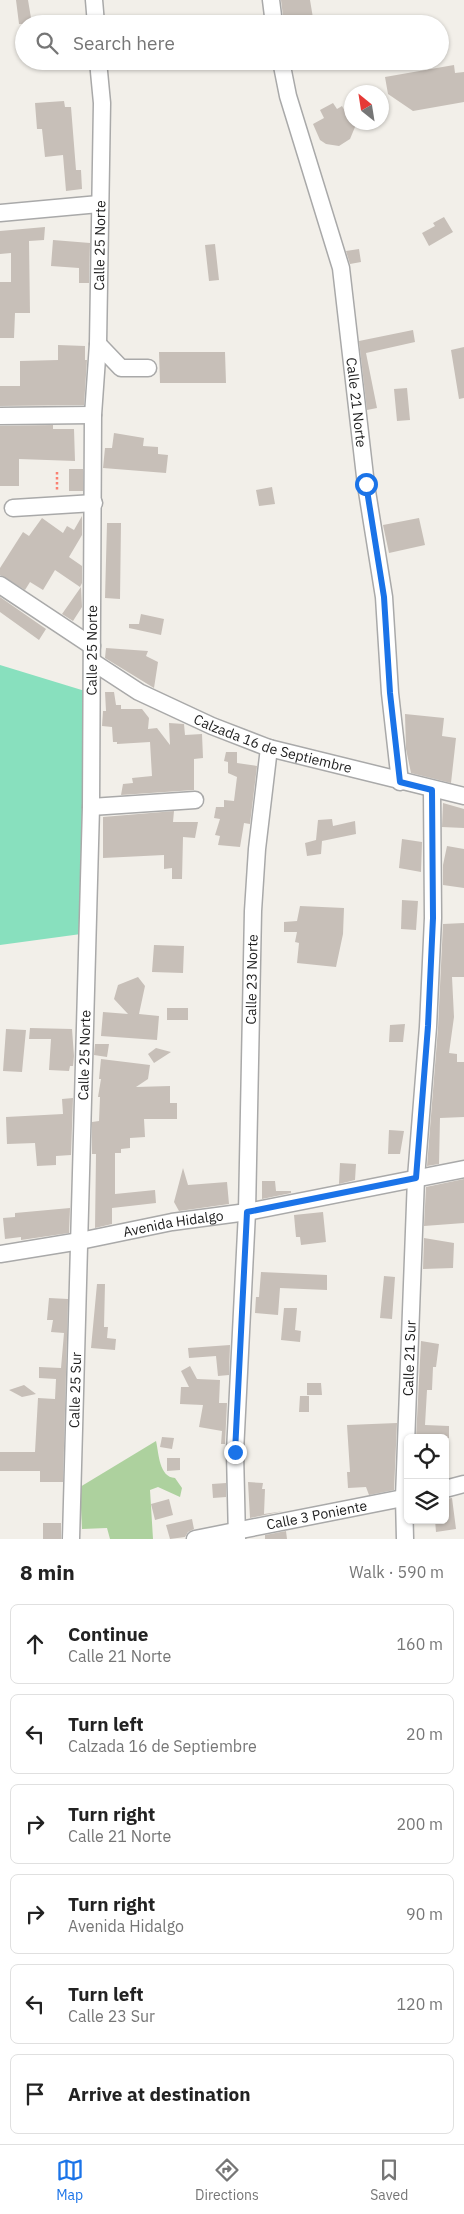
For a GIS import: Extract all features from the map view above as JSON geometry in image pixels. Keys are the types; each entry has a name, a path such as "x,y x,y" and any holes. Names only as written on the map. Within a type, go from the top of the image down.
{"street":[{"path":"94,0 95,15"},
{"path":"271,0 273,15"},
{"name":"Calle 25 Norte","path":"80,1241 91,808 93,414 98,344 102,104 99,70"},
{"name":"Calle 21 Norte","path":"283,70 288,96 341,268 366,484 384,597 390,693 400,782"},
{"path":"0,213 99,204"},
{"path":"98,344 121,368 148,368"},
{"path":"0,416 93,414"},
{"path":"13,508 94,503"},
{"name":"Calzada 16 de Septiembre","path":"0,585 93,654 139,692 212,726 269,748 432,790 464,796"},
{"name":"Calle 23 Norte","path":"237,1534 235,1452 247,1212 253,911 257,849 269,748"},
{"path":"416,1178 428,1026 433,918 432,790"},
{"path":"91,808 194,800"},
{"name":"Avenida Hidalgo","path":"0,1254 80,1241 172,1222 247,1212 464,1169"},
{"name":"Calle 21 Sur","path":"407,1479 416,1178"},
{"name":"Calle 25 Sur","path":"71,1539 80,1241"},
{"path":"449,1487 464,1484"},
{"name":"Calle 3 Poniente","path":"195,1539 237,1534 404,1497"},
{"name":"Calle 21 Sur","path":"405,1524 405,1539"}],"path":[{"path":"57,472 57,504"}],"green space":[{"path":"0,665 85,691 81,934 0,945"},
{"path":"156,1441 163,1469 170,1477 175,1478 182,1488 180,1497 158,1487 150,1490 153,1539 110,1539 107,1528 82,1529 80,1487"}],"building":[{"path":"16,0 28,0 30,15 18,15"},
{"path":"281,0 310,0 312,15 283,15"},
{"path":"454,65 455,73 464,72 464,102 413,111 389,95 389,85 386,85 385,77 425,70 449,70 449,66"},
{"path":"64,101 65,107 71,107 76,170 81,170 82,189 66,191 63,155 45,157 42,129 37,129 35,103"},
{"path":"333,103 337,109 342,106 344,110 344,130 354,130 350,139 339,146 326,144 320,140 313,124 324,118 320,110"},
{"path":"444,217 453,232 429,246 422,233 435,226 433,223"},
{"path":"45,227 44,240 29,241 30,313 15,313 14,338 0,338 0,282 11,282 11,253 0,254 0,231"},
{"path":"53,240 90,243 89,283 79,283 79,268 51,266"},
{"path":"215,244 219,280 209,281 205,245"},
{"path":"359,249 361,262 350,264 346,251"},
{"path":"413,330 415,342 366,353 377,408 367,410 359,341"},
{"path":"58,345 85,346 85,360 87,360 84,405 0,406 0,386 20,386 20,361 58,360"},
{"path":"464,347 464,398 459,399 451,350"},
{"path":"159,352 225,352 226,383 160,383"},
{"path":"407,388 410,420 397,421 394,389"},
{"path":"53,425 53,429 74,429 75,461 19,459 19,486 0,486 0,426"},
{"path":"114,433 144,438 143,446 158,447 158,454 168,455 166,473 103,468 105,448 112,448"},
{"path":"69,469 83,469 83,491 69,491"},
{"path":"272,487 275,504 259,506 256,490"},
{"path":"82,516 82,535 69,557 82,566 82,583 80,587 55,570 43,590 30,582 25,590 0,575 0,568 23,532 29,536 42,518 63,533 67,526 74,530"},
{"path":"419,518 425,545 389,553 383,525"},
{"path":"107,523 121,523 120,599 105,598"},
{"path":"81,587 82,607 73,621 62,614"},
{"path":"0,597 46,629 39,640 0,612"},
{"path":"141,614 164,619 161,635 129,628 129,624 139,624"},
{"path":"106,648 148,651 146,656 158,662 154,688 105,658"},
{"path":"105,692 114,692 116,705 121,705 121,709 142,709 149,718 148,729 157,728 170,745 169,723 184,724 185,735 202,734 203,758 194,759 194,790 121,795 123,784 133,783 132,778 152,776 150,742 117,744 117,742 113,742 112,727 102,726 103,711 106,711"},
{"path":"405,714 444,718 442,736 456,738 451,783 411,773 406,749"},
{"path":"226,752 237,752 237,763 257,766 250,824 244,823 240,847 218,845 220,836 215,835 220,819 214,818 216,807 224,807 224,800 234,801 237,777 228,773 228,762 224,761"},
{"path":"443,803 464,809 464,828 442,827"},
{"path":"174,811 173,822 198,822 195,838 183,837 182,879 172,879 172,868 164,869 164,855 103,858 103,817"},
{"path":"332,819 333,826 355,821 356,834 322,841 321,854 307,856 305,843 316,840 318,820"},
{"path":"402,839 422,842 421,872 399,868"},
{"path":"447,846 464,849 464,888 443,885 443,865"},
{"path":"402,900 418,901 416,930 401,929"},
{"path":"300,906 344,908 343,934 336,967 297,963 299,943 295,942 297,932 284,932 284,922 297,921"},
{"path":"464,923 464,977 452,977 454,1017 449,1053 457,1054 457,1062 464,1062 464,1117 440,1118 439,1164 427,1166 438,1028 443,924"},
{"path":"154,945 184,946 183,973 152,972"},
{"path":"138,977 145,986 139,1014 159,1016 157,1040 101,1036 103,1012 128,1014 114,999 118,985"},
{"path":"167,1008 188,1008 188,1020 167,1020"},
{"path":"405,1024 403,1042 389,1042 390,1025"},
{"path":"30,1028 72,1029 74,1056 73,1066 70,1066 69,1071 49,1070 51,1039 29,1039"},
{"path":"6,1029 26,1030 22,1072 3,1071"},
{"path":"95,1044 109,1044 107,1057 94,1055"},
{"path":"156,1048 171,1052 154,1063 148,1054"},
{"path":"101,1059 150,1065 148,1079 136,1087 170,1086 170,1103 177,1103 177,1119 144,1119 145,1137 130,1138 130,1148 121,1149 121,1153 115,1153 115,1194 155,1190 156,1203 112,1208 112,1224 95,1228 96,1154 92,1154 92,1122 99,1121 100,1097 98,1097 101,1079 99,1079"},
{"path":"73,1098 71,1155 56,1156 56,1165 37,1166 35,1143 7,1144 6,1117 63,1114 62,1099"},
{"path":"389,1130 404,1131 400,1154 388,1154"},
{"path":"340,1163 356,1164 355,1180 339,1184"},
{"path":"183,1168 188,1185 227,1182 229,1204 179,1211 174,1202"},
{"path":"464,1179 464,1223 424,1226 426,1187"},
{"path":"262,1181 275,1181 276,1191 291,1191 291,1193 262,1199"},
{"path":"70,1208 69,1233 21,1240 21,1237 5,1239 3,1218 15,1217 15,1213"},
{"path":"323,1212 326,1242 301,1245 300,1237 296,1237 294,1215"},
{"path":"424,1238 454,1243 453,1268 423,1269"},
{"path":"261,1272 327,1275 327,1290 280,1288 278,1315 255,1313 256,1297 259,1297"},
{"path":"384,1276 395,1277 392,1319 380,1318"},
{"path":"97,1284 105,1284 104,1327 108,1327 107,1338 116,1339 115,1350 91,1348"},
{"path":"49,1298 68,1299 63,1482 40,1482 40,1471 0,1471 0,1452 35,1452 38,1398 55,1399 56,1379 39,1378 39,1367 61,1368 64,1333 51,1332 53,1320 47,1320"},
{"path":"284,1308 297,1308 295,1330 301,1331 300,1342 281,1340"},
{"path":"421,1341 439,1344 436,1367 433,1367 432,1390 427,1390 425,1425 449,1426 449,1434 416,1434"},
{"path":"230,1345 229,1375 218,1376 216,1356 189,1358 188,1348"},
{"path":"190,1366 197,1379 220,1380 219,1403 227,1403 225,1444 221,1444 222,1431 199,1427 203,1405 180,1404 181,1387 189,1387 181,1371"},
{"path":"307,1383 321,1383 322,1395 307,1395"},
{"path":"24,1385 36,1394 22,1397 9,1390"},
{"path":"300,1396 309,1396 309,1412 299,1412"},
{"path":"397,1423 394,1490 369,1495 366,1487 348,1488 347,1472 350,1472 347,1425"},
{"path":"162,1437 174,1438 172,1449 160,1447"},
{"path":"167,1458 180,1458 180,1470 167,1471"},
{"path":"248,1482 263,1483 262,1489 265,1489 264,1514 284,1511 250,1518"},
{"path":"226,1483 226,1497 213,1498 212,1484"},
{"path":"449,1498 452,1498 456,1529 436,1532 435,1524 449,1524"},
{"path":"169,1499 173,1515 155,1520 151,1504"},
{"path":"192,1519 194,1529 188,1532 185,1537 170,1539 166,1525"},
{"path":"43,1523 61,1523 61,1539 43,1539"},
{"path":"286,1531 287,1539 265,1539 265,1535"}],"route":[{"path":"235,1452 247,1212 416,1178 428,1026 433,918 432,790 400,782 390,693 384,597 366,484"}]}
